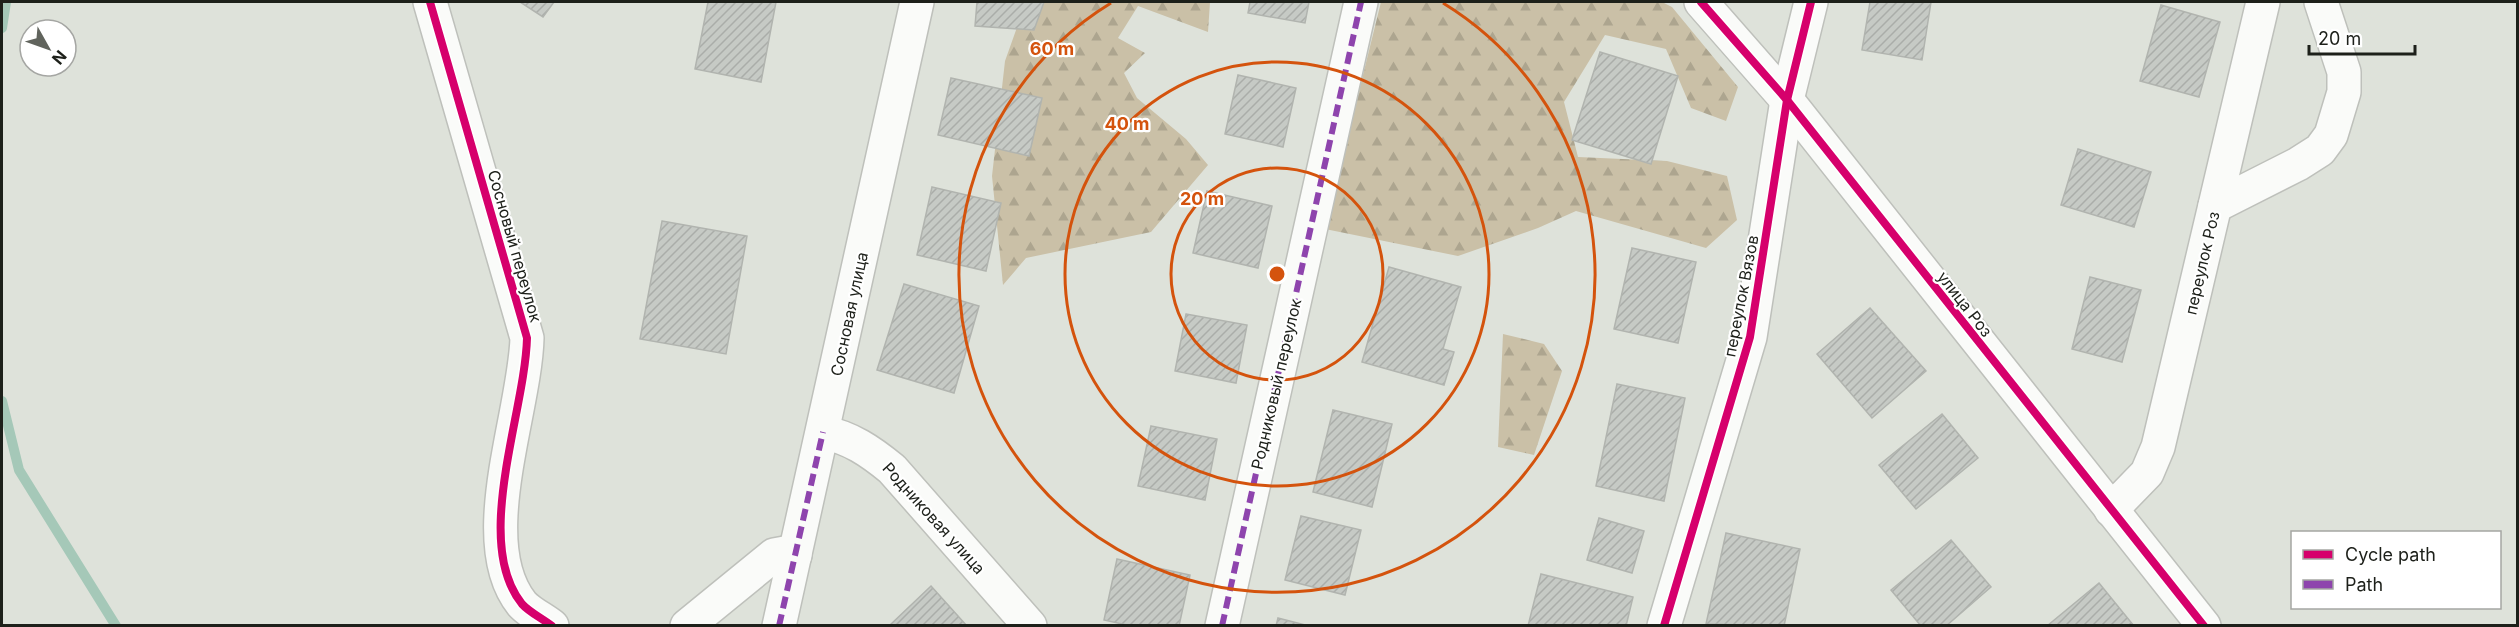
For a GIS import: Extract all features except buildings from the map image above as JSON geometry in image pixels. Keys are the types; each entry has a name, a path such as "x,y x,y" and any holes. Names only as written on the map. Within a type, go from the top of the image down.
{"street":[{"name":"Сосновый переулок","path":"430,2 522,313 527,338 526,366 500,515 502,565 523,604 552,626"},
{"name":"Сосновая улица","path":"779,626 917,2"},
{"name":"Родниковый переулок","path":"1222,626 1361,2"},
{"name":"улица Роз","path":"1701,2 1787,100 2205,626"},
{"name":"переулок Вязов","path":"1664,626 1750,337 1787,100 1810,2"},
{"name":"переулок Роз","path":"2111,510 2147,473 2158,447 2264,2"},
{"path":"2215,206 2298,164 2320,150 2331,135 2344,92 2344,72 2321,2"},
{"name":"Родниковая улица","path":"822,432 844,437 868,450 892,470 1030,626"},
{"path":"687,626 774,555 785,553 795,555"}],"green space":[{"path":"1026,2 1210,2 1208,32 1138,6 1118,38 1145,53 1124,73 1137,98 1186,139 1208,165 1151,232 1026,258 1003,285 992,176 1005,61"},
{"path":"1381,2 1662,2 1672,7 1738,87 1726,121 1691,108 1666,49 1605,35 1564,102 1578,157 1667,161 1727,176 1737,220 1706,248 1576,211 1538,228 1458,256 1325,229"},
{"path":"1503,334 1544,344 1562,371 1534,455 1498,447"}],"waterway":[{"path":"2,28 6,2"},
{"path":"2,401 19,470 116,626"}],"marked path":[{"path":"1222,626 1361,2"},
{"path":"779,626 823,432"}],"cycle path":[{"path":"430,2 527,338 505,476 501,512 501,547 508,578 522,604 552,626"},
{"path":"1701,2 1787,100 2204,626"},
{"path":"1664,626 1750,337 1787,100 1811,2"}]}
